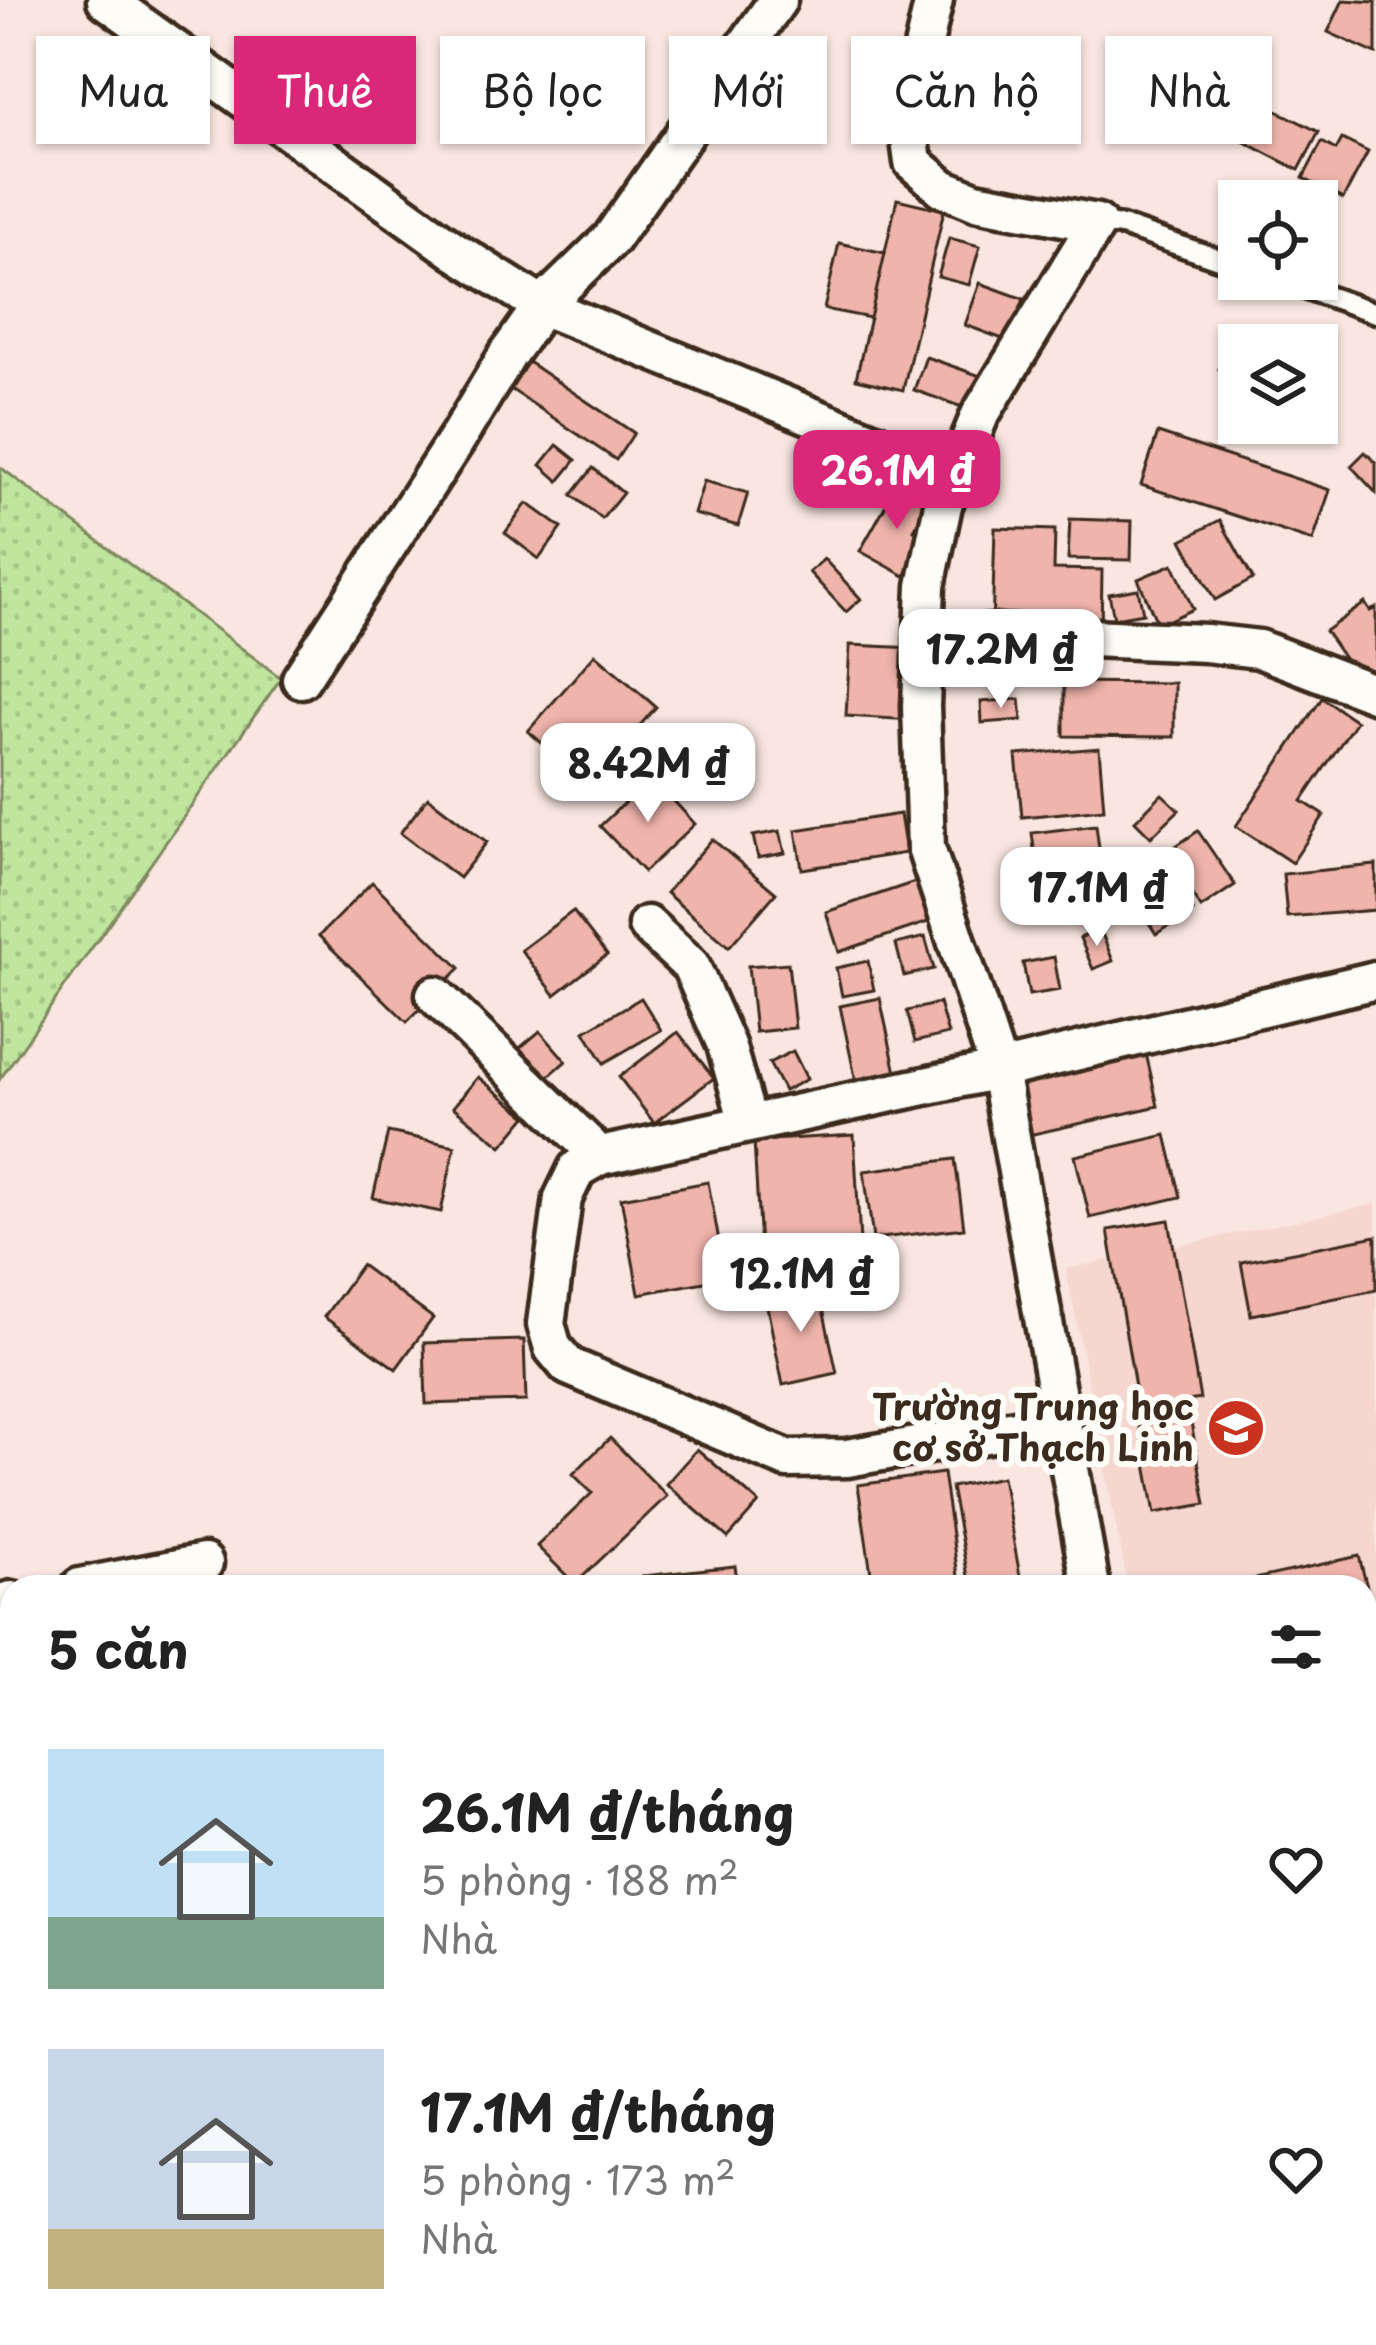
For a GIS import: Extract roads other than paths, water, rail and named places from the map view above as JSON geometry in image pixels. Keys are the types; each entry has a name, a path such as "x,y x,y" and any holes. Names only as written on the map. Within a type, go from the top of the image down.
{"street":[{"path":"106,0 455,251 542,306 958,476"},
{"path":"301,679 542,306 611,239 778,0"},
{"path":"934,0 907,118 913,162 943,188 975,201 1097,223 980,416 943,505 926,586 921,779 926,848 999,1070 1089,1575"},
{"path":"924,638 998,634 1206,643 1259,650 1376,694"},
{"path":"647,925 691,966 726,1045 748,1122"},
{"path":"1062,1421 847,1458 787,1459 568,1366 553,1348 546,1324 563,1198 577,1169 600,1156 999,1070 1376,980"},
{"path":"435,995 600,1156"},
{"path":"142,1575 204,1563"}],"lane":[{"path":"1097,223 1122,226 1218,259"},
{"path":"1338,300 1376,313"}],"place":[{"name":"Trường Trung học cơ sở Thạch Linh","path":"1236,1428"}]}
